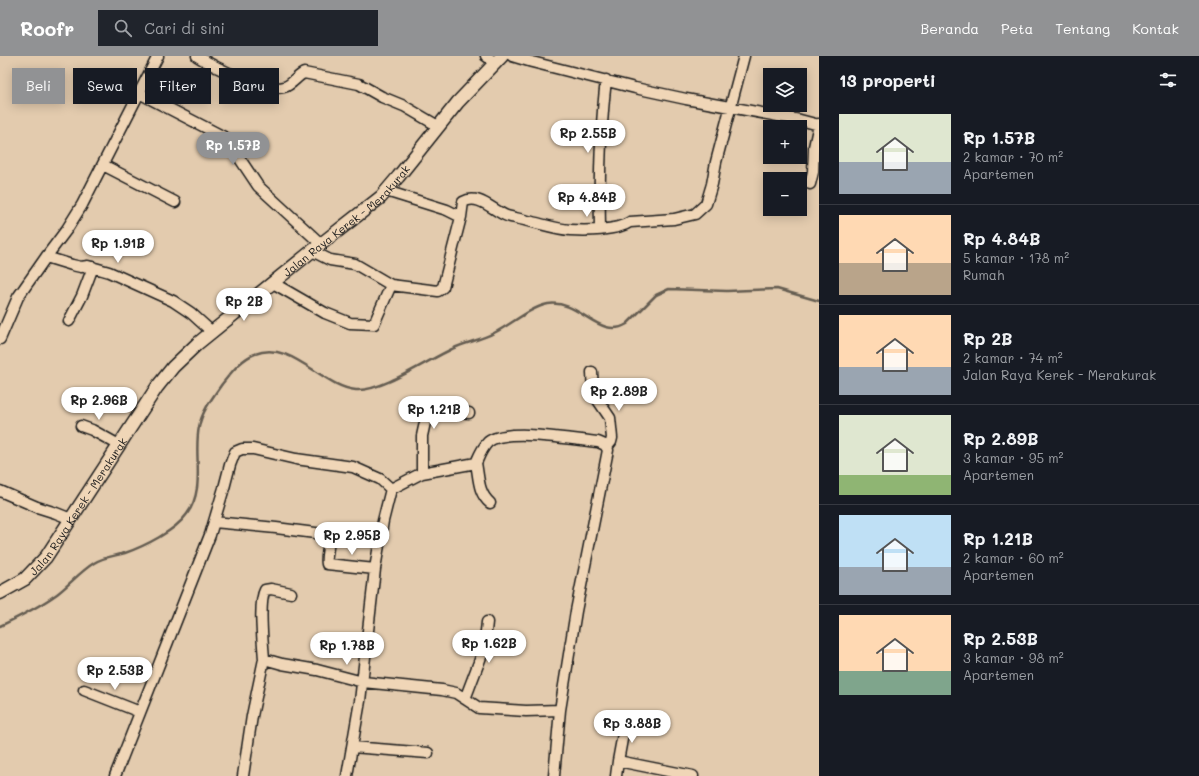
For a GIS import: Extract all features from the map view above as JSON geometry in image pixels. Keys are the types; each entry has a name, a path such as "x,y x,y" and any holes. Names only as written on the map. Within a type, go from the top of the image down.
{"main road":[{"name":"Jalan Raya Kerek - Merakurak","path":"0,593 25,579 46,557 63,516 113,442 206,327 272,283 380,197 435,124 458,102 493,58"}],"street":[{"path":"0,339 18,297 75,217 158,56"},
{"path":"197,56 205,62 237,77 272,88 284,87 304,73 359,84 382,97 404,106 435,124"},
{"path":"512,56 686,99 730,106 819,125 814,147 810,184"},
{"path":"139,94 226,138 258,186 330,260 355,264 373,273 391,285 438,290 443,287 461,217 463,202 469,199 474,199 487,204 507,216 570,230 617,228 630,222 674,219 695,214 706,204 744,56"},
{"path":"600,229 599,158 601,120 606,80"},
{"path":"103,165 175,202"},
{"path":"386,191 447,210 461,217"},
{"path":"46,257 72,265 94,267 109,272 173,301 191,313 206,327"},
{"path":"69,321 82,296 94,267"},
{"path":"272,283 325,314 350,323 374,324 391,285"},
{"path":"554,776 560,710 576,611 608,450 607,447 612,438 610,418 593,394 592,372"},
{"path":"422,473 422,436 428,408 438,407 450,411 469,413"},
{"path":"81,426 92,430 113,442"},
{"path":"490,503 484,498 481,491 476,463 480,453 489,442 502,436 528,435 598,442 607,447"},
{"path":"115,776 214,522 235,452 242,449 253,449 296,458 353,467 380,479 391,489"},
{"path":"347,776 363,682 367,630 375,569 383,521 391,489 422,473 476,463"},
{"path":"0,491 37,508 63,516"},
{"path":"214,522 323,534 327,536 329,540 326,557 327,564 375,569"},
{"path":"243,776 252,716 264,659 262,615 263,594 265,590 272,589 291,593"},
{"path":"465,699 484,649 487,622"},
{"path":"264,659 282,664 317,670 363,682 442,690 456,693 479,708 526,711 560,710"},
{"path":"84,690 140,712"},
{"path":"616,776 625,723"},
{"path":"352,747 428,753"},
{"path":"618,762 693,776"}],"waterway":[{"path":"0,626 29,612 50,599 94,563 105,558 125,553 150,542 167,532 182,520 193,504 196,493 198,482 197,449 200,421 208,404 222,384 245,359 255,354 268,351 281,353 294,358 343,387 356,390 378,386 391,381 442,354 489,335 534,309 548,304 559,304 570,307 598,324 617,328 627,324 656,295 669,289 727,291 777,289 819,301"}]}
